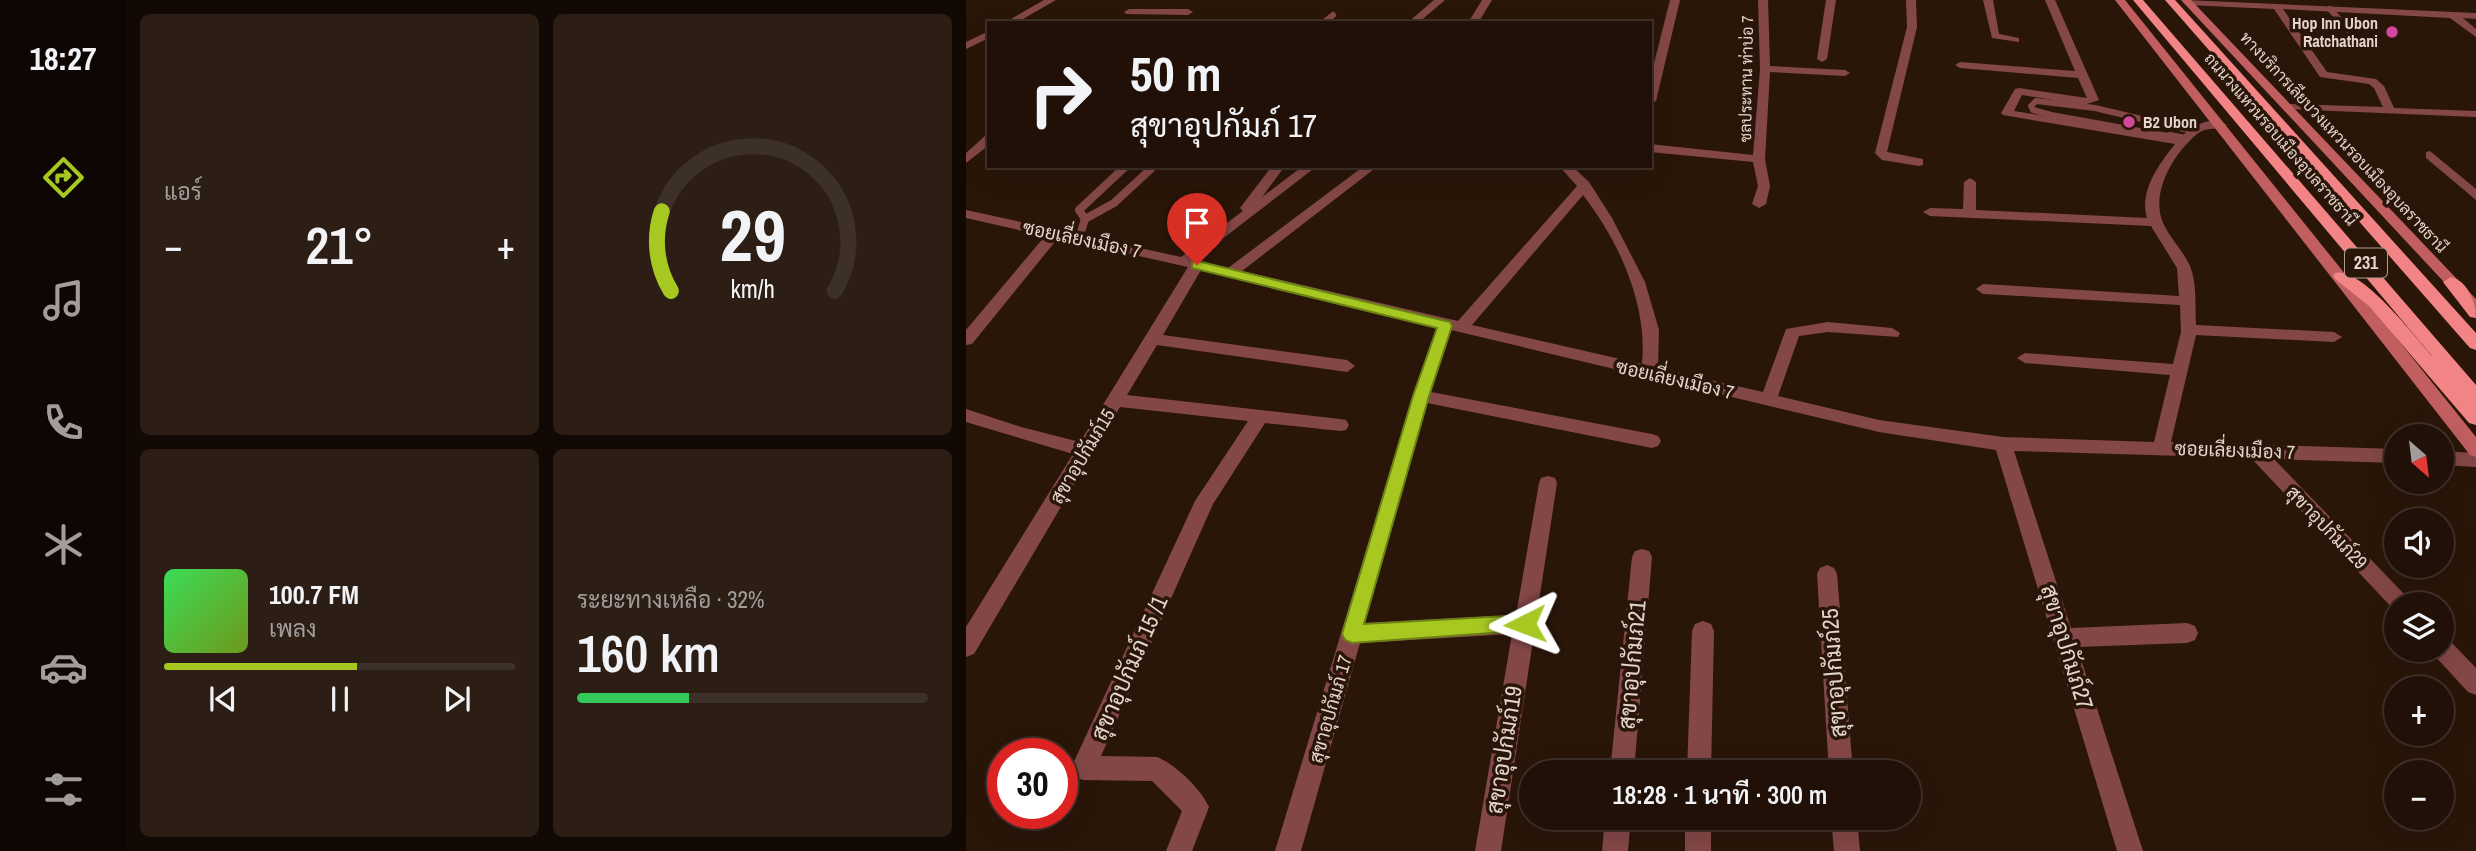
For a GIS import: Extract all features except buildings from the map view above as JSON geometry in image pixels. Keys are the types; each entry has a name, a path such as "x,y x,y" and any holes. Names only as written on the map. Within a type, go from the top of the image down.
{"highway":[{"name":"ถนนวงแหวนรอบเมืองอุบลราชธานี","path":"2138,0 2361,257 2476,398"},
{"name":"ถนนวงแหวนรอบเมืองอุบลราชธานี","path":"2169,0 2476,344"},
{"name":"231","path":"2341,276 2375,302 2476,418"},
{"path":"2451,282 2476,313"}],"main road":[{"path":"2120,0 2221,124 2476,450"},
{"name":"ทางบริการเลียบวงแหวนรอบเมืองอุบลราชธานี","path":"2185,1 2289,107 2476,308"}],"street":[{"path":"1013,21 1051,0"},
{"path":"1142,0 1126,15 1188,12"},
{"path":"1414,21 1440,0"},
{"path":"1432,21 1447,0"},
{"path":"1474,21 1487,0"},
{"path":"1652,93 1675,0"},
{"name":"ชลประทาน ท่าบ่อ 7","path":"1759,204 1765,186 1759,159 1765,69 1763,0"},
{"path":"1822,59 1831,0"},
{"path":"1911,0 1912,27 1881,153 1886,157 1919,162"},
{"path":"1988,0 1995,36 2016,40"},
{"path":"2050,0 2093,100 2084,102 2019,91 2007,113 2186,137"},
{"path":"2185,1 2476,16"},
{"path":"2277,7 2324,75 2372,81 2379,86 2389,109"},
{"path":"2453,15 2476,34"},
{"path":"966,46 987,35"},
{"path":"1960,65 2083,75"},
{"path":"1765,69 1845,73"},
{"path":"2289,107 2476,114"},
{"path":"2161,448 2189,330 2185,270 2155,222 2150,203 2155,184 2186,137 2209,124 2221,124"},
{"path":"966,159 987,141"},
{"path":"1652,148 1759,159"},
{"path":"2430,155 2476,196"},
{"path":"1237,222 1278,168"},
{"path":"1190,264 1237,222 1308,168"},
{"path":"1231,273 1369,168"},
{"path":"1566,168 1584,185 1625,252 1651,325 1649,373"},
{"path":"1969,213 1970,182"},
{"path":"1453,327 1584,185"},
{"path":"1930,212 2155,222"},
{"name":"ซอยเลี่ยงเมือง 7","path":"966,214 1231,273 1879,426 2003,444 2384,455"},
{"path":"966,340 1055,233"},
{"name":"สุขาอุปกัมภ์15","path":"966,647 1153,338 1190,264"},
{"path":"1983,289 2185,301"},
{"name":"สุขาอุปกัมภ์ 17","path":"1289,851 1421,396 1453,327"},
{"path":"1768,401 1792,332 1819,327 1892,333"},
{"path":"2189,330 2334,337"},
{"path":"1153,338 1347,366"},
{"path":"2025,358 2180,370"},
{"path":"1421,396 1652,442"},
{"path":"1116,400 1340,425"},
{"path":"966,415 1018,433 1085,450"},
{"name":"สุขาอุปกัมภ์ 15 /1","path":"1180,851 1196,807 1157,769 1083,768 1205,501 1260,416"},
{"name":"สุขาอุปกัมภ์27","path":"2003,444 2130,851"},
{"name":"สุขาอุปกัมภ์29","path":"2254,450 2389,592"},
{"path":"2454,459 2476,460"},
{"name":"สุขาอุปกัมภ์19","path":"1488,851 1549,483"},
{"name":"สุขาอุปกัมภ์21","path":"1623,760 1642,557"},
{"name":"สุขาอุปกัมภ์25","path":"1826,574 1840,760"},
{"path":"1352,634 1525,624"},
{"path":"1699,760 1703,631"},
{"path":"2064,638 2187,633"},
{"path":"2454,661 2476,684"},
{"path":"1615,851 1617,830"},
{"path":"1698,851 1699,830"},
{"path":"1845,830 1847,851"}],"lane":[{"path":"2330,9 2359,43"},
{"path":"1325,21 1333,15"},
{"path":"2036,101 2050,102 2126,114 2186,137 2051,115 2033,110 2031,106 2036,101"},
{"path":"1085,219 1079,210 1124,168"},
{"path":"1079,238 1085,219 1114,203 1152,168"}],"place":[{"name":"Hop Inn Ubon Ratchathani","path":"2392,32"},
{"name":"B2 Ubon","path":"2129,122"}],"route":[{"path":"1197,265 1445,326 1421,396 1352,634 1525,624"}]}
